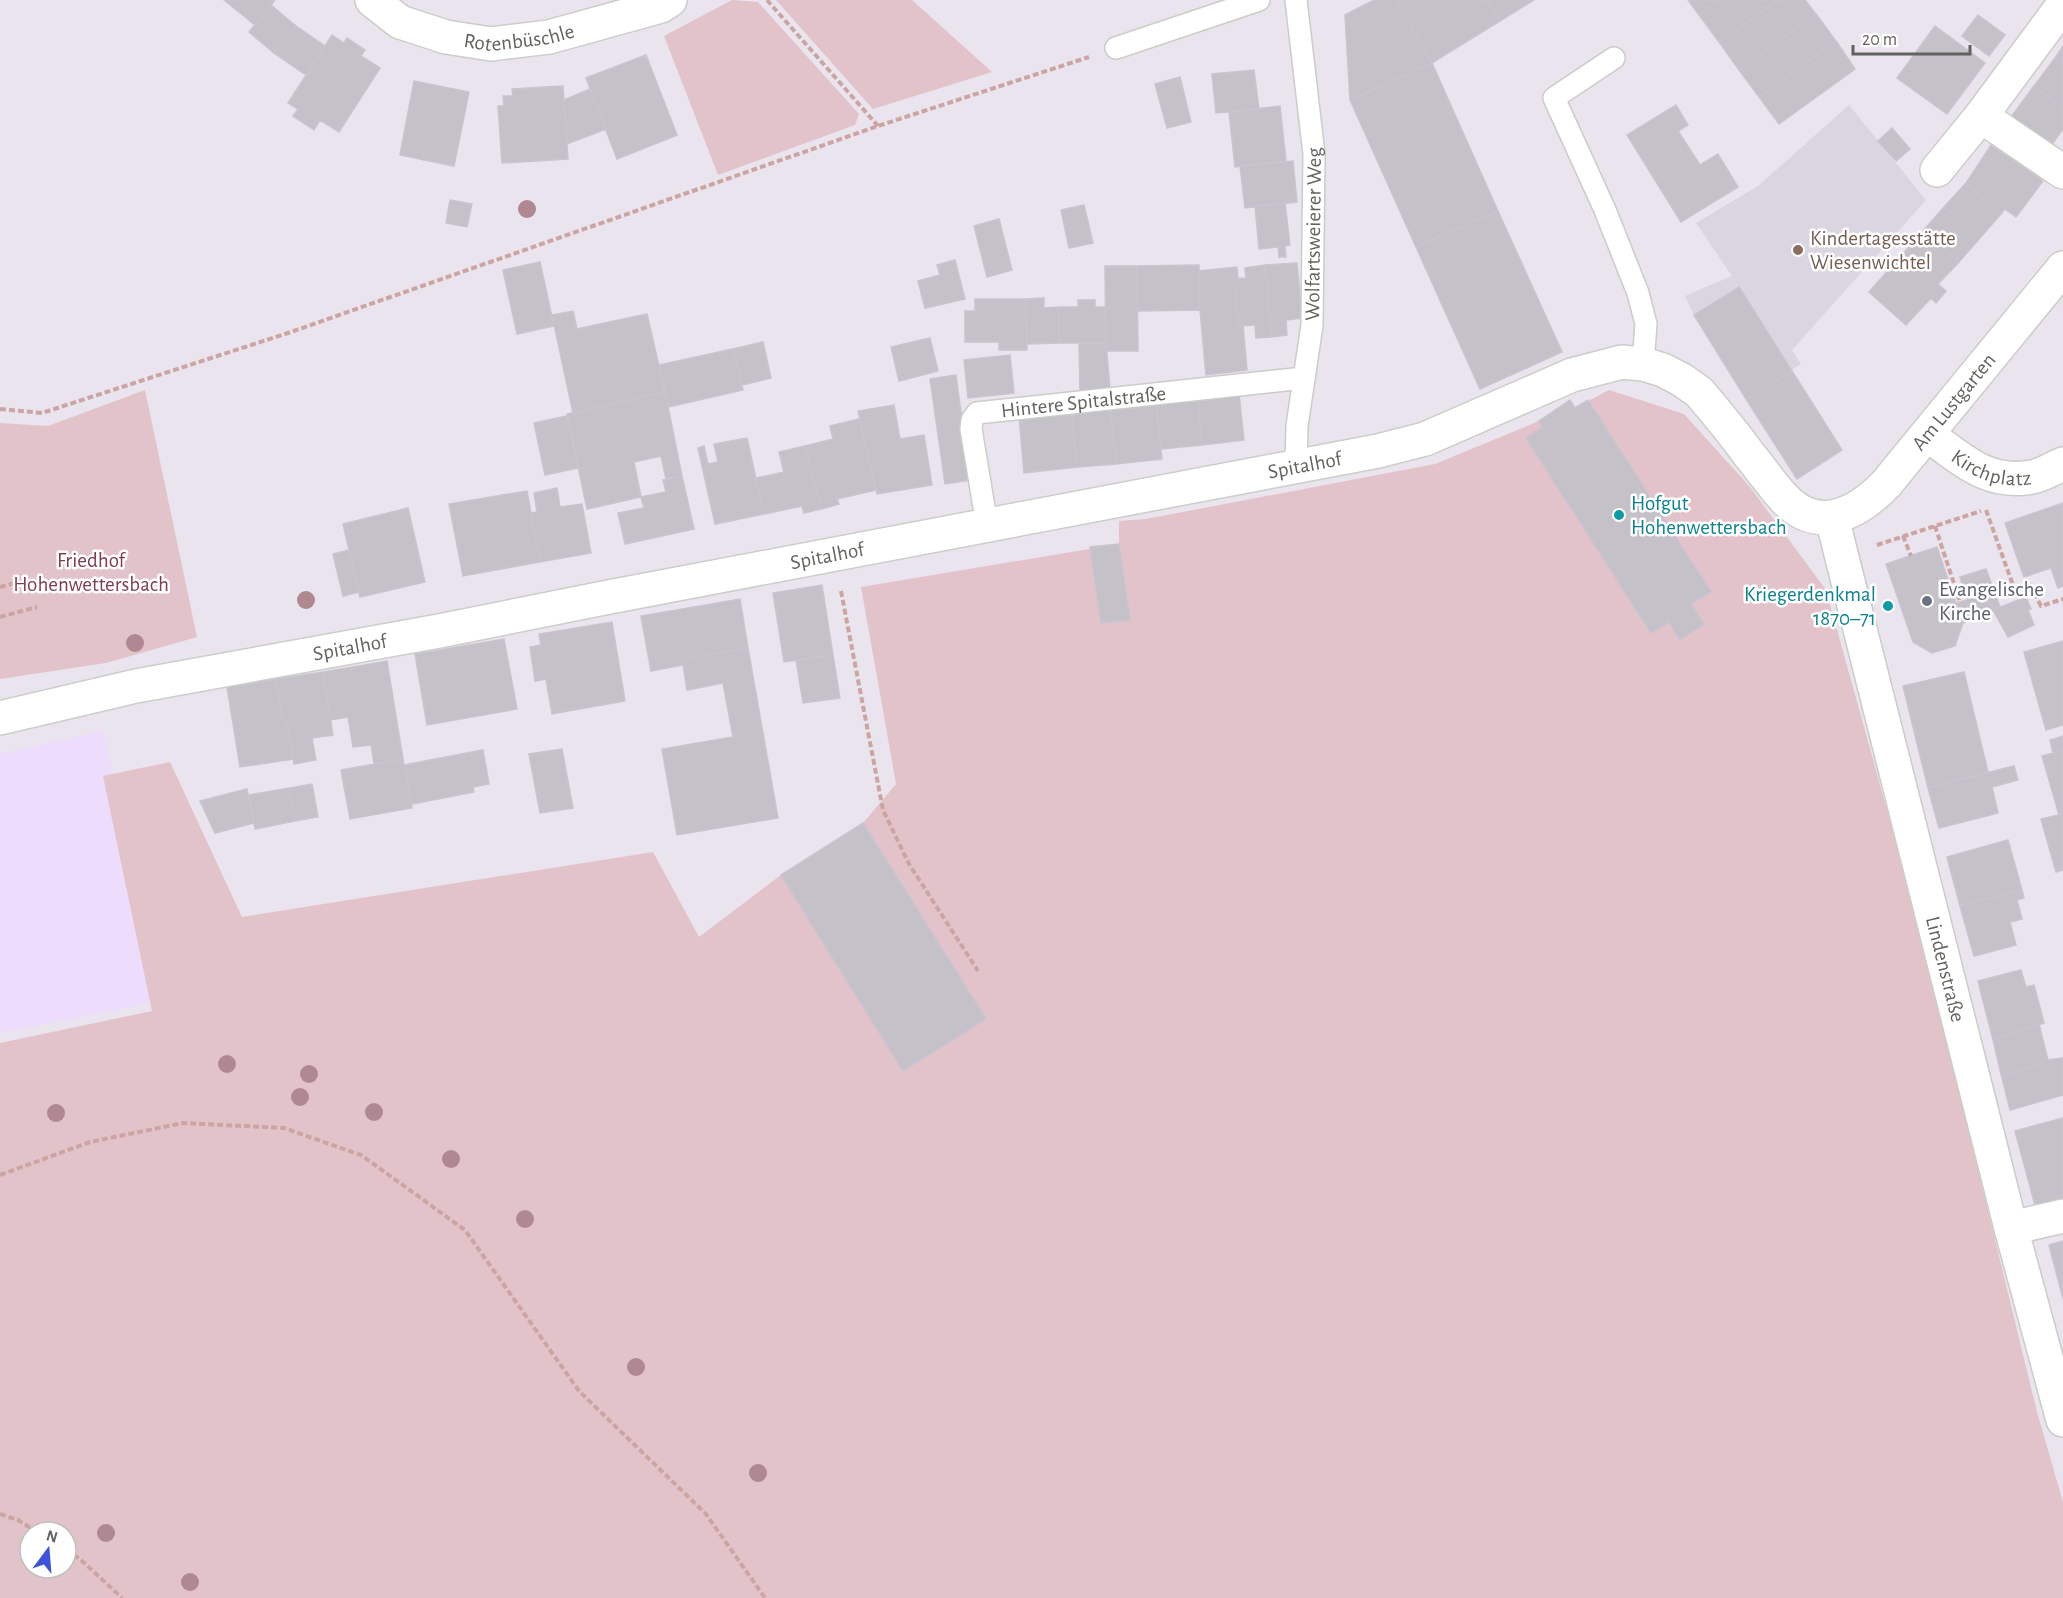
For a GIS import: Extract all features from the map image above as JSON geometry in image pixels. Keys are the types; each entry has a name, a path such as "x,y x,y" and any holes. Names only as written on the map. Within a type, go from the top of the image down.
{"street":[{"name":"Rotenbüschle","path":"372,0 400,22 446,37 491,44 549,36 661,6 670,0"},
{"path":"1937,170 1981,116 2063,5"},
{"path":"1981,116 2063,172"},
{"name":"Am Lustgarten","path":"1832,518 1856,510 1871,499 2063,268"},
{"name":"Spitalhof","path":"0,718 136,687 439,632 834,554 1378,451 1425,439 1543,387 1596,368 1622,362 1643,364 1673,375 1699,392 1784,499 1809,514 1832,518"},
{"name":"Kirchplatz","path":"1927,434 1973,468 2001,478 2034,476 2063,464"},
{"name":"Lindenstraße","path":"1832,518 2011,1228 2063,1420"},
{"path":"2011,1228 2063,1216"}],"lane":[{"path":"1116,48 1259,0"},
{"name":"Wolfartsweierer Weg","path":"1296,0 1314,154 1312,325 1297,426 1296,467"},
{"path":"1614,57 1554,98 1605,210 1638,293 1646,324 1643,364"},
{"name":"Hintere Spitalstraße","path":"987,525 971,429 972,420 977,413 1304,378"}],"path":[{"path":"767,0 878,126"},
{"path":"0,409 42,413 285,334 878,126 1116,48"},
{"path":"1840,557 1985,510 2014,588 2030,585 2041,606 2063,599"},
{"path":"1935,526 1960,602"},
{"path":"1904,536 1911,556"},
{"path":"834,554 883,810 909,864 978,971"},
{"path":"0,587 25,580"},
{"path":"0,617 37,607"},
{"path":"0,1175 90,1142 183,1123 284,1128 361,1155 465,1230 579,1391 706,1514 765,1598"},
{"path":"0,1514 18,1520"},
{"path":"78,1558 122,1598"}],"shaded area":[{"name":"Kindertagesstätte Wiesenwichtel","path":"1849,105 1926,200 1792,350 1801,364 1746,399 1694,315 1685,296 1732,276 1696,223 1758,186"},
{"path":"103,731 166,1000 0,1033 0,754"}],"green space":[{"path":"732,0 758,2 859,114 855,125 718,175 664,36"},
{"path":"776,0 912,0 992,72 873,109"},
{"name":"Friedhof Hohenwettersbach","path":"145,390 197,637 106,663 0,679 0,423 48,426"},
{"path":"1609,390 1684,414 1750,487 1826,590 1914,907 2037,1412 2063,1502 2063,1598 0,1598 0,1043 152,1011 103,776 170,762 242,917 653,852 699,937 781,875 863,823 896,784 861,587 1119,544 1119,521 1146,519 1435,464 1539,421 1570,400 1575,408"}],"building":[{"path":"224,0 275,0 255,25"},
{"path":"1374,0 1396,0 1432,63 1350,100 1345,15"},
{"path":"1396,0 1487,0 1500,21 1432,63"},
{"path":"1487,0 1534,0 1500,21"},
{"path":"1688,0 1720,0 1699,15"},
{"path":"1720,0 1778,0 1719,42 1699,15"},
{"path":"1778,0 1805,0 1816,14 1739,70 1719,42"},
{"path":"271,5 296,26 274,53 249,32"},
{"path":"1816,14 1836,41 1759,97 1739,70"},
{"path":"1978,15 2005,35 1989,56 1962,36"},
{"path":"296,26 325,46 306,75 274,53"},
{"path":"1935,26 1985,63 1947,114 1897,78"},
{"path":"332,35 344,43 347,38 365,50 361,56 380,68 339,132 320,120 314,130 293,116 298,109 288,103"},
{"path":"1836,41 1855,69 1779,124 1759,97"},
{"path":"2063,46 2063,63 2055,58"},
{"path":"646,55 677,135 617,159 586,78"},
{"path":"2055,58 2063,63 2063,107 2034,86"},
{"path":"1432,63 1498,211 1416,247 1350,100"},
{"path":"1254,70 1259,109 1216,113 1212,74"},
{"path":"1180,77 1191,122 1167,128 1155,84"},
{"path":"414,81 469,92 454,166 400,155"},
{"path":"563,86 568,159 502,163 498,106 504,106 503,96 513,96 512,89"},
{"path":"2034,86 2063,107 2063,129 2048,150 2008,121"},
{"path":"590,89 606,129 567,144 564,100"},
{"path":"1676,105 1688,125 1678,131 1700,165 1718,154 1738,187 1681,222 1627,135"},
{"path":"1280,106 1286,161 1235,167 1229,112"},
{"path":"1892,128 1910,149 1896,161 1878,141"},
{"path":"1991,145 2043,181 2016,217 2005,209 2001,214 1966,183"},
{"path":"1293,161 1297,202 1245,208 1240,166"},
{"path":"1966,183 2001,214 1980,238 1944,207"},
{"path":"450,200 472,204 467,227 446,223"},
{"path":"1285,203 1290,245 1285,246 1286,257 1279,257 1278,247 1259,249 1255,206"},
{"path":"1084,205 1093,243 1069,248 1061,210"},
{"path":"1944,207 1980,238 1959,262 1923,231"},
{"path":"1498,211 1562,352 1480,389 1416,247"},
{"path":"999,219 1012,270 987,277 974,226"},
{"path":"1923,231 1959,262 1938,284 1946,291 1936,303 1931,298 1906,325 1869,292"},
{"path":"955,260 965,299 925,308 918,281 940,275 937,265"},
{"path":"540,262 554,326 517,334 503,270"},
{"path":"1297,263 1302,318 1286,320 1287,335 1272,337 1265,265"},
{"path":"1199,265 1200,310 1137,311 1137,266"},
{"path":"1265,265 1272,337 1256,338 1255,325 1239,326 1234,279 1246,278 1245,268"},
{"path":"1105,266 1137,266 1138,351 1106,351"},
{"path":"1237,267 1238,279 1234,279 1239,326 1243,325 1247,370 1206,375 1199,271"},
{"path":"1739,287 1792,371 1746,399 1694,315"},
{"path":"1044,298 1044,308 1059,307 1059,343 1027,344 1026,299"},
{"path":"975,299 1026,299 1027,350 999,350 999,342 965,342 965,311 975,311"},
{"path":"1078,300 1095,300 1095,307 1105,307 1106,343 1059,343 1059,307 1078,307"},
{"path":"573,311 577,329 647,314 665,392 573,413 552,315"},
{"path":"930,338 938,371 899,381 891,347"},
{"path":"763,342 771,378 742,385 733,349"},
{"path":"1079,343 1106,343 1110,389 1080,391"},
{"path":"733,349 743,390 668,407 659,365"},
{"path":"1010,355 1014,393 968,398 964,360"},
{"path":"1792,371 1842,450 1797,479 1746,399"},
{"path":"956,375 970,480 945,484 930,379"},
{"path":"665,392 682,476 666,479 661,456 634,462 641,497 587,509 567,414"},
{"path":"1239,394 1244,440 1202,445 1198,398"},
{"path":"1155,398 1162,459 1116,464 1110,403"},
{"path":"1198,398 1202,445 1161,449 1156,403"},
{"name":"Hofgut Hohenwettersbach","path":"1570,400 1575,408 1588,400 1711,592 1691,604 1704,624 1680,640 1669,622 1651,633 1526,438 1543,427 1539,421"},
{"path":"1110,403 1116,464 1077,467 1071,407"},
{"path":"894,405 900,439 924,435 932,485 877,494 858,411"},
{"path":"1071,410 1077,467 1024,473 1019,416"},
{"path":"567,416 578,468 545,475 534,423"},
{"path":"859,419 876,490 837,499 839,504 821,509 805,446 833,439 830,426"},
{"path":"747,438 764,514 715,524 698,448 704,446 708,464 718,462 714,444"},
{"path":"805,446 821,509 804,513 802,506 764,514 756,478 784,472 779,452"},
{"path":"682,476 694,529 625,544 618,513 644,508 641,497 666,492 663,480"},
{"path":"557,488 560,507 582,504 591,553 540,562 531,513 537,512 534,493"},
{"path":"527,491 540,562 463,576 449,504"},
{"path":"2063,503 2063,586 2058,588 2051,568 2024,577 2005,523"},
{"path":"408,508 425,582 360,597 343,524"},
{"path":"1119,544 1130,620 1101,623 1090,547"},
{"name":"Evangelische Kirche","path":"1937,547 1956,603 1967,600 1960,577 1986,569 2000,607 1963,623 1955,646 1932,653 1913,642 1886,564"},
{"path":"349,550 359,592 343,596 333,554"},
{"path":"822,585 833,655 784,662 773,593"},
{"path":"2026,597 2034,625 2008,637 1993,610"},
{"path":"740,599 748,648 682,659 683,665 651,671 641,616"},
{"path":"612,622 625,701 552,714 546,679 535,681 530,647 541,645 539,634"},
{"path":"504,639 517,709 427,725 415,654"},
{"path":"2063,641 2063,725 2046,730 2024,652"},
{"path":"748,648 778,818 677,835 662,749 733,737 723,683 687,690 682,659"},
{"path":"833,655 840,698 803,703 796,660"},
{"path":"387,661 403,759 374,764 371,745 353,747 348,717 331,720 323,672"},
{"path":"323,672 333,735 312,738 316,760 294,764 287,722 283,722 276,679"},
{"path":"1964,672 1988,772 1928,788 1903,686"},
{"path":"276,679 283,722 287,722 293,759 240,767 227,687"},
{"path":"2063,736 2063,750 2053,753 2050,740"},
{"path":"562,749 573,808 540,813 529,754"},
{"path":"483,750 489,784 473,787 474,792 412,804 404,765"},
{"path":"2063,750 2063,814 2059,815 2042,756"},
{"path":"403,759 412,808 350,819 341,770"},
{"path":"2014,766 2018,780 1992,787 1998,813 1939,828 1928,788"},
{"path":"312,784 318,817 295,821 289,788"},
{"path":"289,788 295,821 255,829 249,795"},
{"path":"247,789 254,823 215,833 200,801"},
{"path":"2063,814 2063,870 2056,872 2041,819"},
{"path":"863,823 986,1019 903,1071 781,875"},
{"path":"2008,840 2022,890 1960,906 1947,857"},
{"path":"2022,890 2024,898 2017,900 2022,919 2010,922 2016,945 1974,956 1960,906"},
{"path":"2021,970 2026,987 2034,985 2044,1023 1993,1040 1978,981"},
{"path":"2039,1024 2048,1060 2002,1078 1993,1040"},
{"path":"2063,1058 2063,1095 2010,1110 2002,1078 2048,1060"},
{"path":"2063,1118 2063,1202 2036,1209 2015,1131"},
{"path":"2063,1241 2063,1299 2049,1245"}],"place":[{"name":"Kindertagesstätte Wiesenwichtel","path":"1798,250"},
{"name":"Hofgut Hohenwettersbach","path":"1619,515"},
{"name":"Evangelische Kirche","path":"1927,601"},
{"name":"Kriegerdenkmal 1870–71","path":"1888,606"}]}
